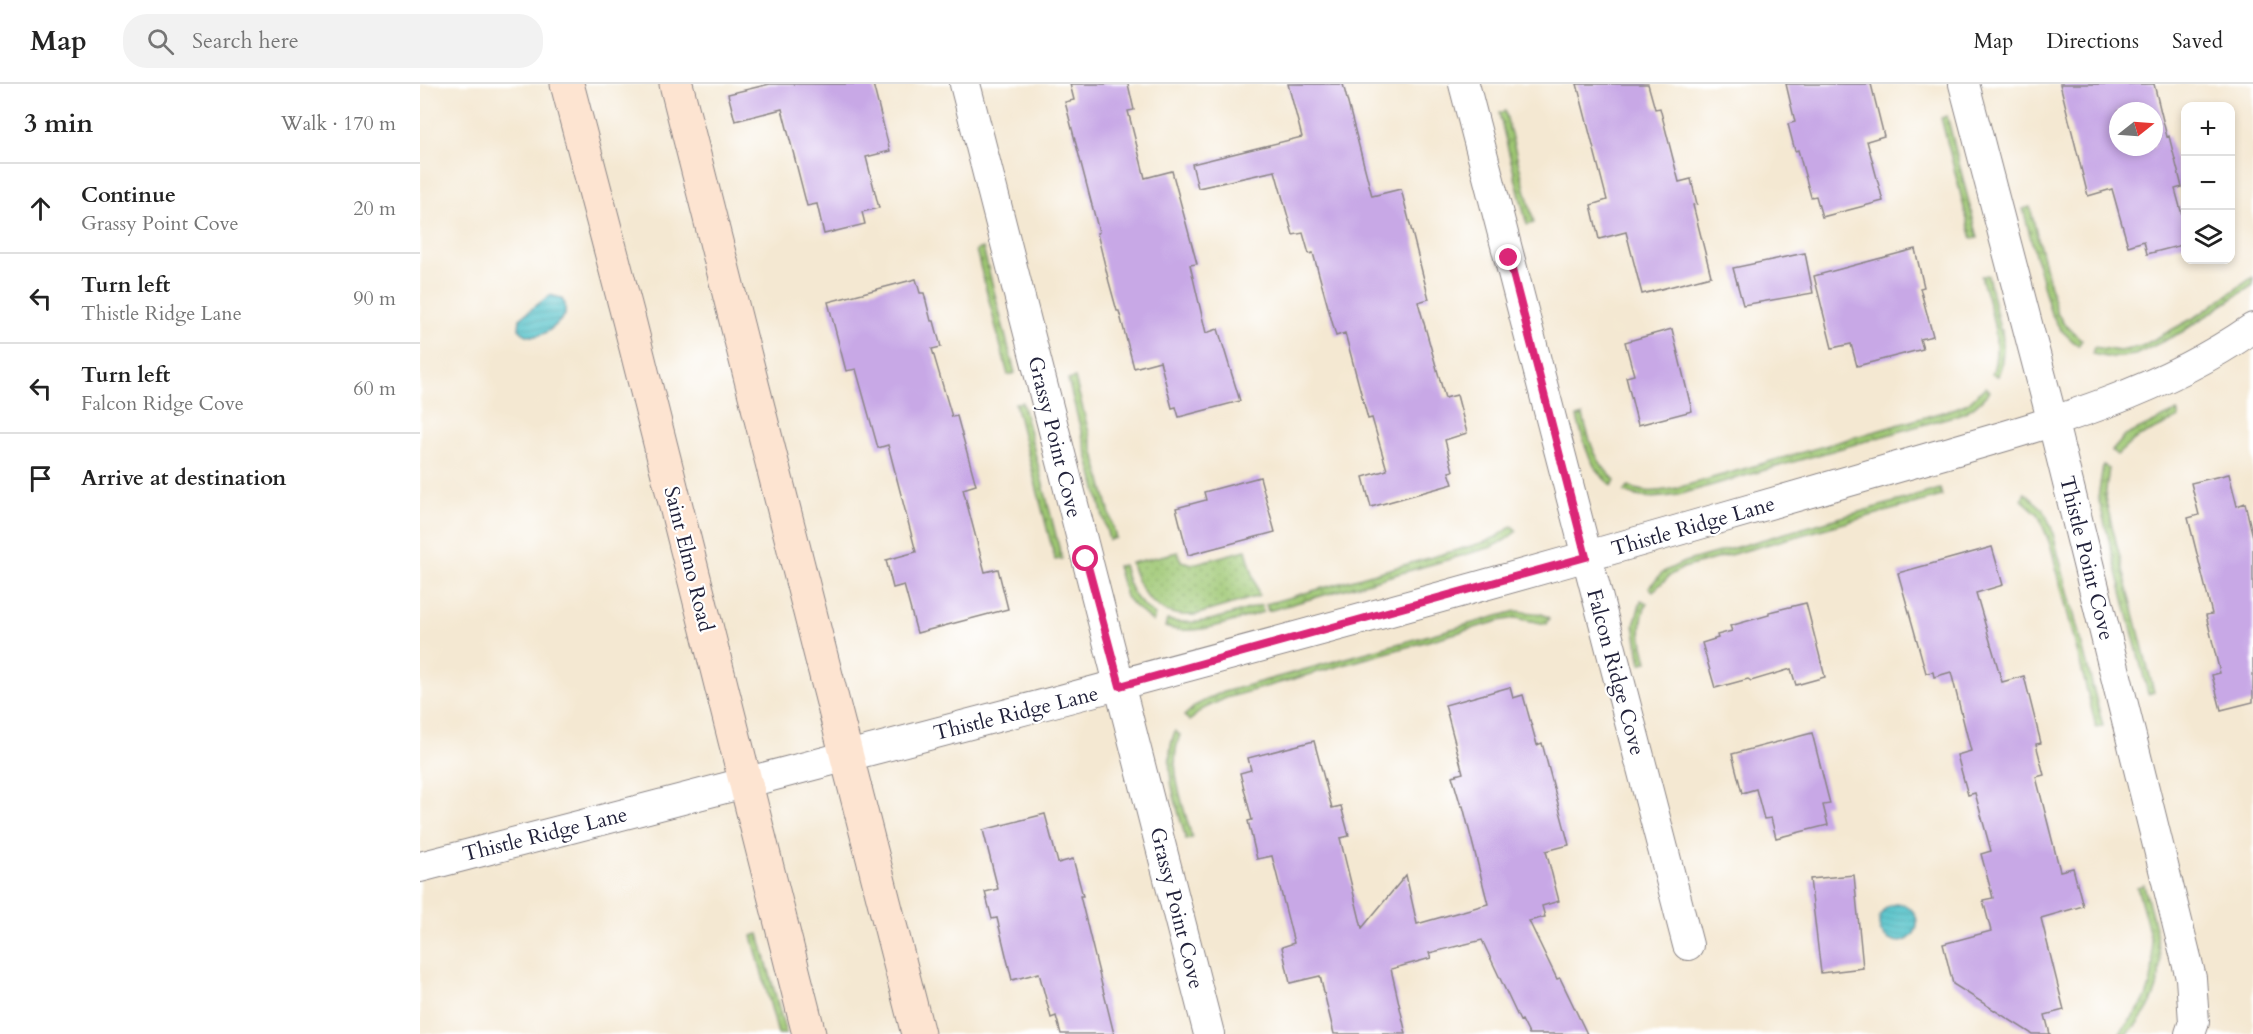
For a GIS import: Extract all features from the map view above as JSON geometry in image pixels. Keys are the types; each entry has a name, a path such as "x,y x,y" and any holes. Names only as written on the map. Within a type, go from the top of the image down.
{"main road":[{"name":"Saint Elmo Road","path":"567,84 629,320 809,1034"},
{"path":"676,84 756,395 845,757 918,1034"}],"street":[{"name":"Grassy Point Cove","path":"965,84 1209,1034"},
{"name":"Falcon Ridge Cove","path":"1464,84 1688,945"},
{"name":"Thistle Point Cove","path":"1964,84 2053,423 2191,978 2194,1022 2190,1034"},
{"name":"Thistle Ridge Lane","path":"420,867 1120,686 1586,557 2053,423 2177,374 2253,328"}],"green space":[{"path":"1505,111 1534,223 1527,225 1499,113"},
{"path":"1947,116 1978,238 1972,239 1941,118"},
{"path":"2030,207 2057,313 2065,325 2082,340 2078,346 2060,329 2050,311 2023,209"},
{"path":"983,248 1015,373 1008,375 976,250"},
{"path":"1988,275 2003,336 2002,359 1998,376 1992,374 1996,337 1981,276"},
{"path":"2253,277 2253,285 2182,332 2135,355 2111,358 2092,354 2094,347 2120,351 2142,346 2197,316"},
{"path":"1075,378 1116,538 1109,540 1068,380"},
{"path":"1985,387 1990,391 1983,399 1971,409 1957,415 1678,495 1651,498 1624,492 1629,486 1646,491 1677,488 1953,409 1968,403"},
{"path":"1022,402 1062,559 1055,560 1015,403"},
{"path":"2177,411 2179,418 2135,439 2117,455 2112,451 2125,436"},
{"path":"1583,415 1594,450 1602,466 1615,480 1612,486 1604,479 1588,455 1577,417"},
{"path":"2103,465 2109,468 2105,498 2154,692 2148,694 2098,497"},
{"path":"1940,489 1942,496 1683,568 1672,574 1653,591 1649,587 1663,572 1684,562"},
{"path":"2025,493 2043,509 2051,526 2103,726 2096,727 2051,547 2038,514 2021,499"},
{"path":"1512,526 1517,531 1492,547 1268,611 1266,604 1485,542"},
{"path":"1246,550 1259,596 1195,615 1171,613 1152,602 1145,595 1131,563 1178,552 1181,561 1193,564"},
{"path":"1123,565 1133,593 1155,615 1153,622 1126,597 1117,566"},
{"path":"1641,600 1647,603 1642,618 1641,632 1647,661 1641,664 1634,625"},
{"path":"1261,605 1263,612 1214,627 1177,630 1165,627 1167,620 1203,621"},
{"path":"1516,611 1542,614 1549,618 1546,624 1516,618 1499,621 1226,698 1201,710 1190,721 1184,716 1196,705 1220,693"},
{"path":"1175,731 1180,735 1175,760 1178,786 1192,838 1186,840 1170,772 1171,745"},
{"path":"2144,885 2159,947 2159,978 2155,993 2144,1015 2128,1034 2119,1034 2142,1004 2149,990 2152,976 2152,946 2137,887"},
{"path":"759,934 786,1034 778,1034 752,936"}],"water":[{"path":"550,295 561,298 565,304 565,315 544,334 531,336 525,334 519,329 520,318"},
{"path":"1898,904 1912,909 1917,923 1912,937 1898,942 1884,937 1879,923 1884,909"}],"building":[{"path":"770,84 873,84 890,151 866,157 879,208 862,212 865,224 824,234 817,204 807,206 782,109 735,121 728,94"},
{"path":"1070,84 1128,84 1134,110 1128,111 1145,178 1172,171 1197,264 1190,265 1206,333 1218,329 1240,401 1179,417 1176,407 1172,408 1160,361 1134,368 1109,282 1097,233 1099,232 1065,102 1074,100"},
{"path":"1288,84 1343,84 1372,196 1401,189 1429,299 1418,302 1445,398 1457,395 1467,433 1445,440 1453,471 1449,472 1453,484 1371,507 1363,477 1387,470 1372,418 1368,419 1345,333 1336,336 1313,253 1309,254 1303,233 1293,235 1275,171 1198,188 1192,164 1302,137"},
{"path":"1577,84 1648,84 1655,109 1660,108 1679,182 1691,179 1697,204 1693,205 1711,276 1642,294 1626,232 1599,239 1591,205 1607,200"},
{"path":"1786,84 1871,84 1884,136 1867,141 1883,201 1822,217 1816,196 1811,197 1798,150 1795,151 1788,124 1795,122"},
{"path":"2060,84 2154,84 2158,102 2109,102 2109,156 2163,156 2163,121 2181,183 2181,187 2175,189 2181,211 2181,245 2147,254 2144,241 2128,246 2112,189 2088,196"},
{"path":"1915,249 1924,287 1920,288 1933,336 1920,339 1923,349 1857,366 1851,344 1832,348 1814,276"},
{"path":"1805,253 1813,293 1743,305 1733,268"},
{"path":"916,279 920,293 924,293 931,321 934,321 941,347 932,349 952,417 957,416 976,485 963,489 985,572 998,569 1008,609 917,633 904,585 893,588 886,560 916,552 888,445 878,448 856,369 846,371 828,302"},
{"path":"1672,329 1692,411 1638,425 1626,377 1634,375 1625,342"},
{"path":"2229,474 2237,506 2245,503 2253,537 2253,702 2221,710 2212,675 2220,673 2206,615 2212,614 2188,518 2199,515 2191,483"},
{"path":"1260,477 1275,532 1188,555 1176,508 1206,500 1204,492"},
{"path":"1992,547 2003,585 1976,593 2002,682 2024,676 2041,743 2036,744 2044,775 2036,777 2060,871 2073,868 2083,906 2041,918 2064,1010 2045,1015 2050,1034 2032,1034 1953,984 1943,944 1991,931 1983,900 1993,898 1981,854 1991,851 1975,793 1968,795 1957,755 1971,751 1951,672 1934,677 1933,672 1926,673 1898,573"},
{"path":"1806,603 1825,677 1796,685 1791,669 1751,681 1748,679 1715,688 1702,643 1718,638 1717,635 1732,631 1730,626 1769,615 1769,612"},
{"path":"1510,687 1513,698 1523,695 1537,745 1542,743 1569,845 1546,851 1559,901 1542,906 1545,917 1529,921 1587,1034 1529,1034 1522,1020 1520,1021 1482,940 1429,953 1431,958 1391,969 1406,1034 1334,1034 1320,976 1290,983 1282,947 1294,943 1272,856 1257,859 1248,821 1252,820 1240,773 1251,770 1248,758 1314,741 1332,808 1341,806 1349,836 1340,838 1362,928 1406,875 1417,924 1488,904 1463,806 1461,806 1452,776 1463,773 1445,705"},
{"path":"1812,733 1830,804 1823,805 1828,825 1776,838 1771,818 1764,819 1756,789 1742,793 1732,754"},
{"path":"1045,814 1058,863 1073,859 1114,1034 1061,1034 1056,1016 1051,1018 1039,973 1012,980 997,918 992,919 985,892 998,889 983,830"},
{"path":"1854,875 1863,968 1821,973 1810,879"}],"route":[{"path":"1086,559 1120,686 1586,557 1509,258"}]}
